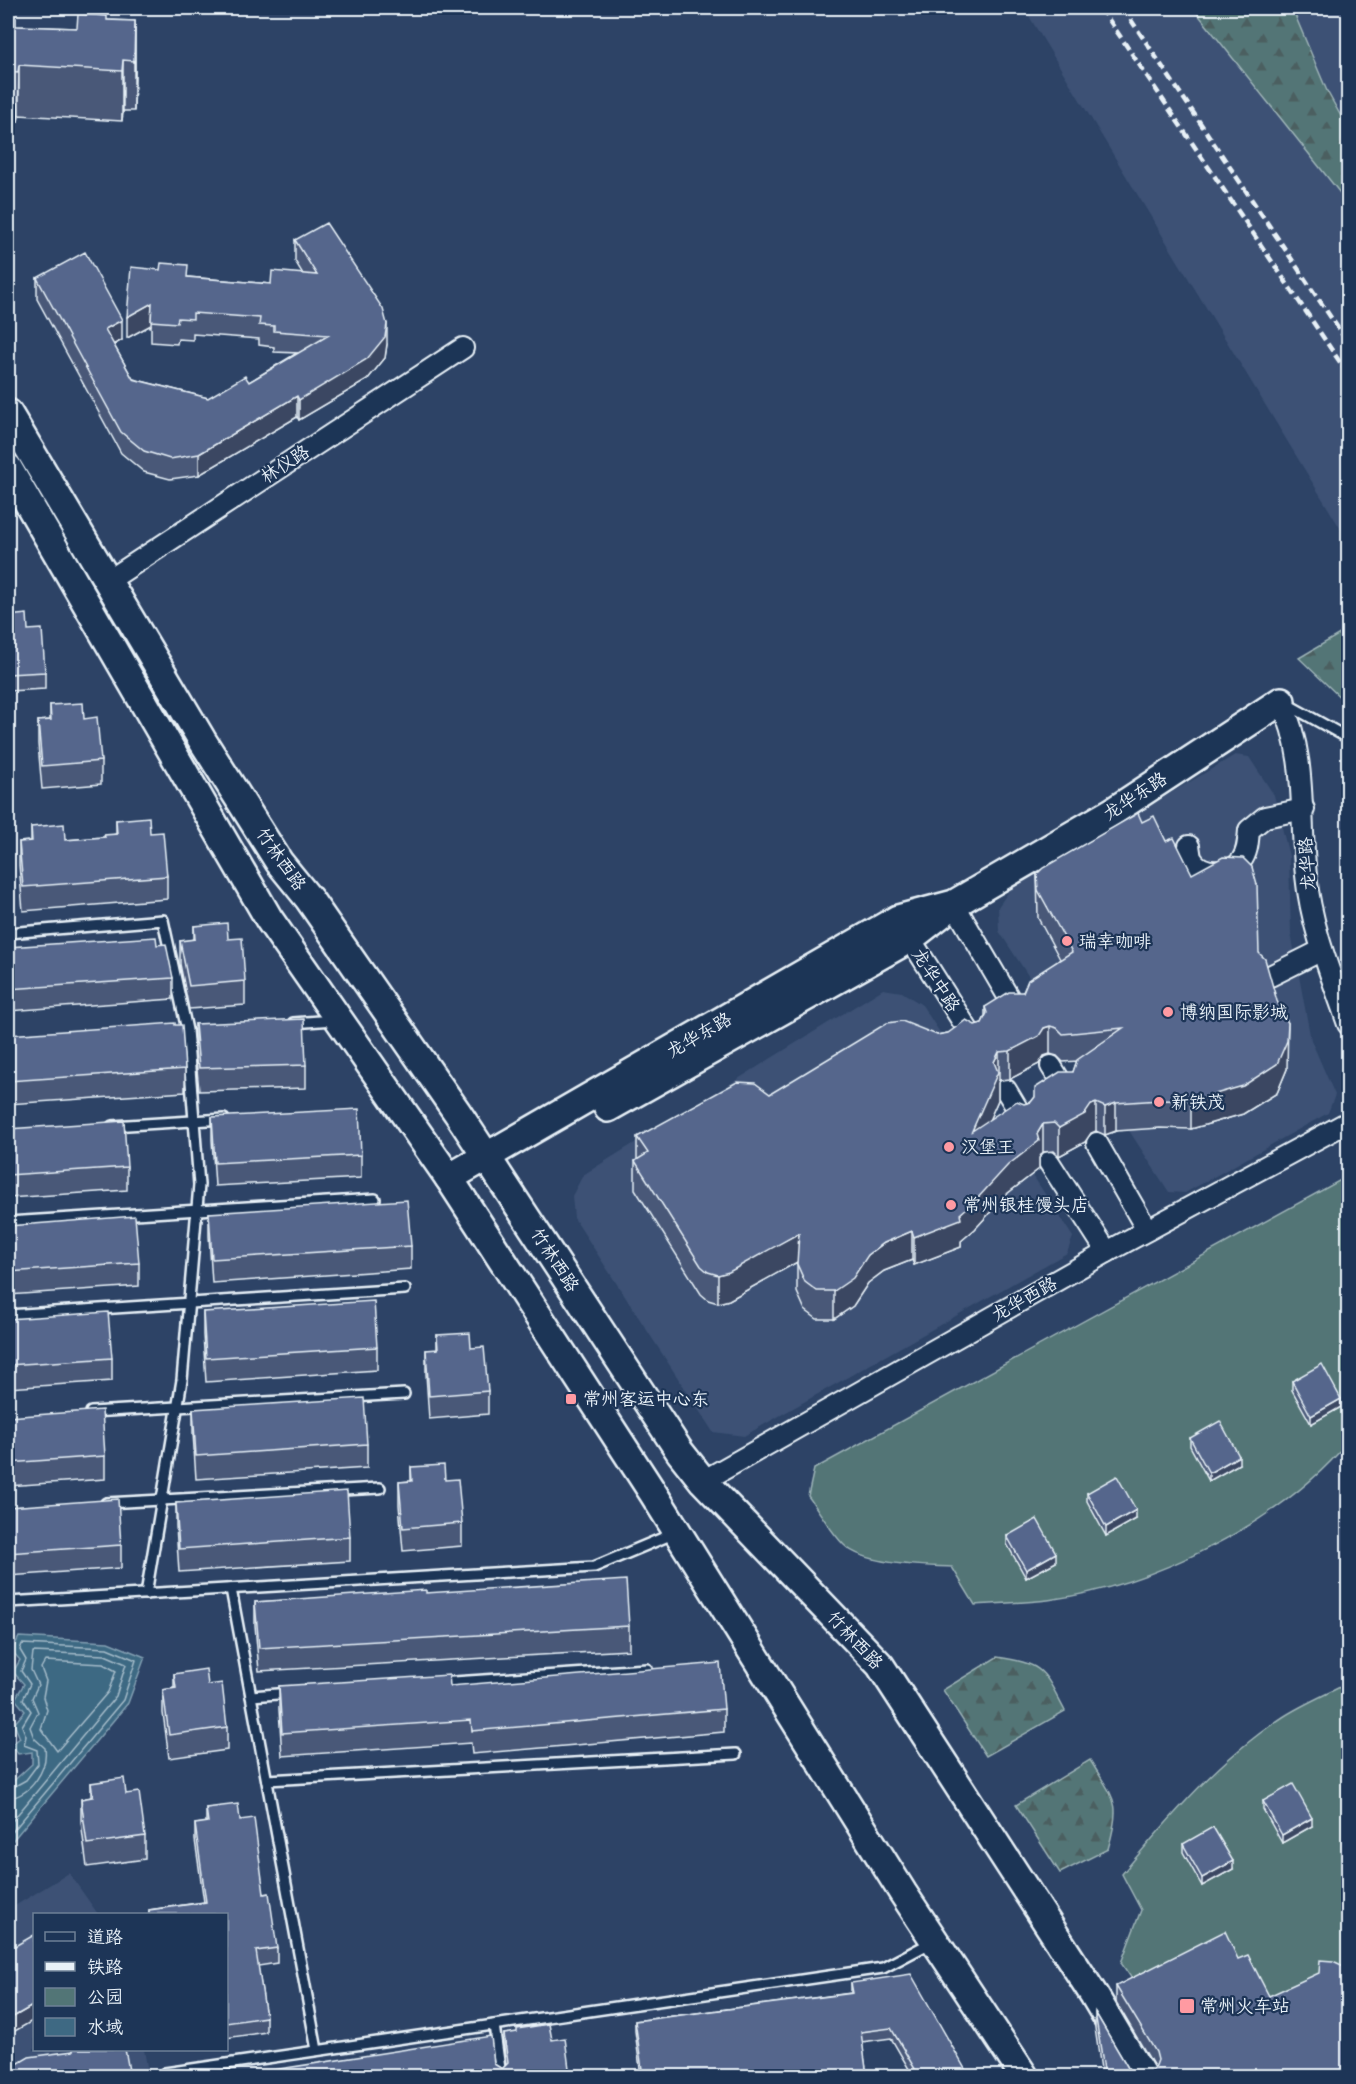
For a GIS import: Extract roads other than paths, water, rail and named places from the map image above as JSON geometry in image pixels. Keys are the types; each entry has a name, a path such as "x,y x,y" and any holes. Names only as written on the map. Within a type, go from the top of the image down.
{"main road":[{"name":"竹林西路","path":"8,413 279,862 309,898 491,1164 703,1481 880,1665 1094,1995 1142,2076"},
{"name":"竹林西路","path":"8,468 269,919 454,1186 678,1532 934,1941 1024,2076"},
{"name":"龙华东路","path":"454,1186 903,929 954,904 1112,812 1281,701"}],"street":[{"name":"林仪路","path":"108,581 463,348"},
{"name":"龙华路","path":"1281,701 1288,715 1303,784 1305,874 1315,932 1348,1024"},
{"path":"1189,846 1192,860 1203,870 1223,872 1240,863 1248,848 1250,830 1265,816 1304,809"},
{"path":"954,904 1016,1010"},
{"name":"龙华中路","path":"903,929 975,1041"},
{"path":"1270,976 1322,950"},
{"path":"1051,1066 1066,1090"},
{"path":"1006,1090 1024,1120"},
{"name":"龙华西路","path":"703,1481 1107,1252 1348,1122"},
{"path":"1097,1143 1147,1230"},
{"path":"1049,1162 1107,1252"}],"lane":[{"path":"1281,701 1348,738"},
{"path":"8,933 163,920 187,1030 199,1185 177,1407 146,1594"},
{"path":"280,1023 339,1019"},
{"path":"176,1031 199,1030"},
{"path":"101,1127 239,1118"},
{"path":"8,1222 375,1199"},
{"path":"8,1315 405,1289"},
{"path":"75,1413 404,1394"},
{"path":"91,1504 380,1488"},
{"path":"8,1602 594,1567 678,1532"},
{"path":"231,1589 317,2050"},
{"path":"426,1684 647,1669"},
{"path":"251,1696 298,1693"},
{"path":"267,1780 736,1754"},
{"path":"166,2076 165,2073 317,2050 884,1968 934,1941"},
{"path":"494,2025 501,2076"}],"water":[{"path":"19,1637 108,1642 145,1657 128,1703 8,1846 8,1786 32,1764 32,1752 18,1754 12,1744 20,1738 14,1724 25,1711 15,1699 24,1684 13,1672 20,1660 12,1651"}],"railway":[{"path":"1101,8 1348,374"},
{"path":"1123,8 1348,343"}],"place":[{"name":"瑞幸咖啡","path":"1067,941"},
{"name":"博纳国际影城","path":"1168,1012"},
{"name":"新铁茂","path":"1159,1102"},
{"name":"汉堡王","path":"949,1147"},
{"name":"常州银桂馒头店","path":"951,1205"},
{"name":"常州客运中心东","path":"571,1399"},
{"name":"常州火车站","path":"1187,2006"}]}
